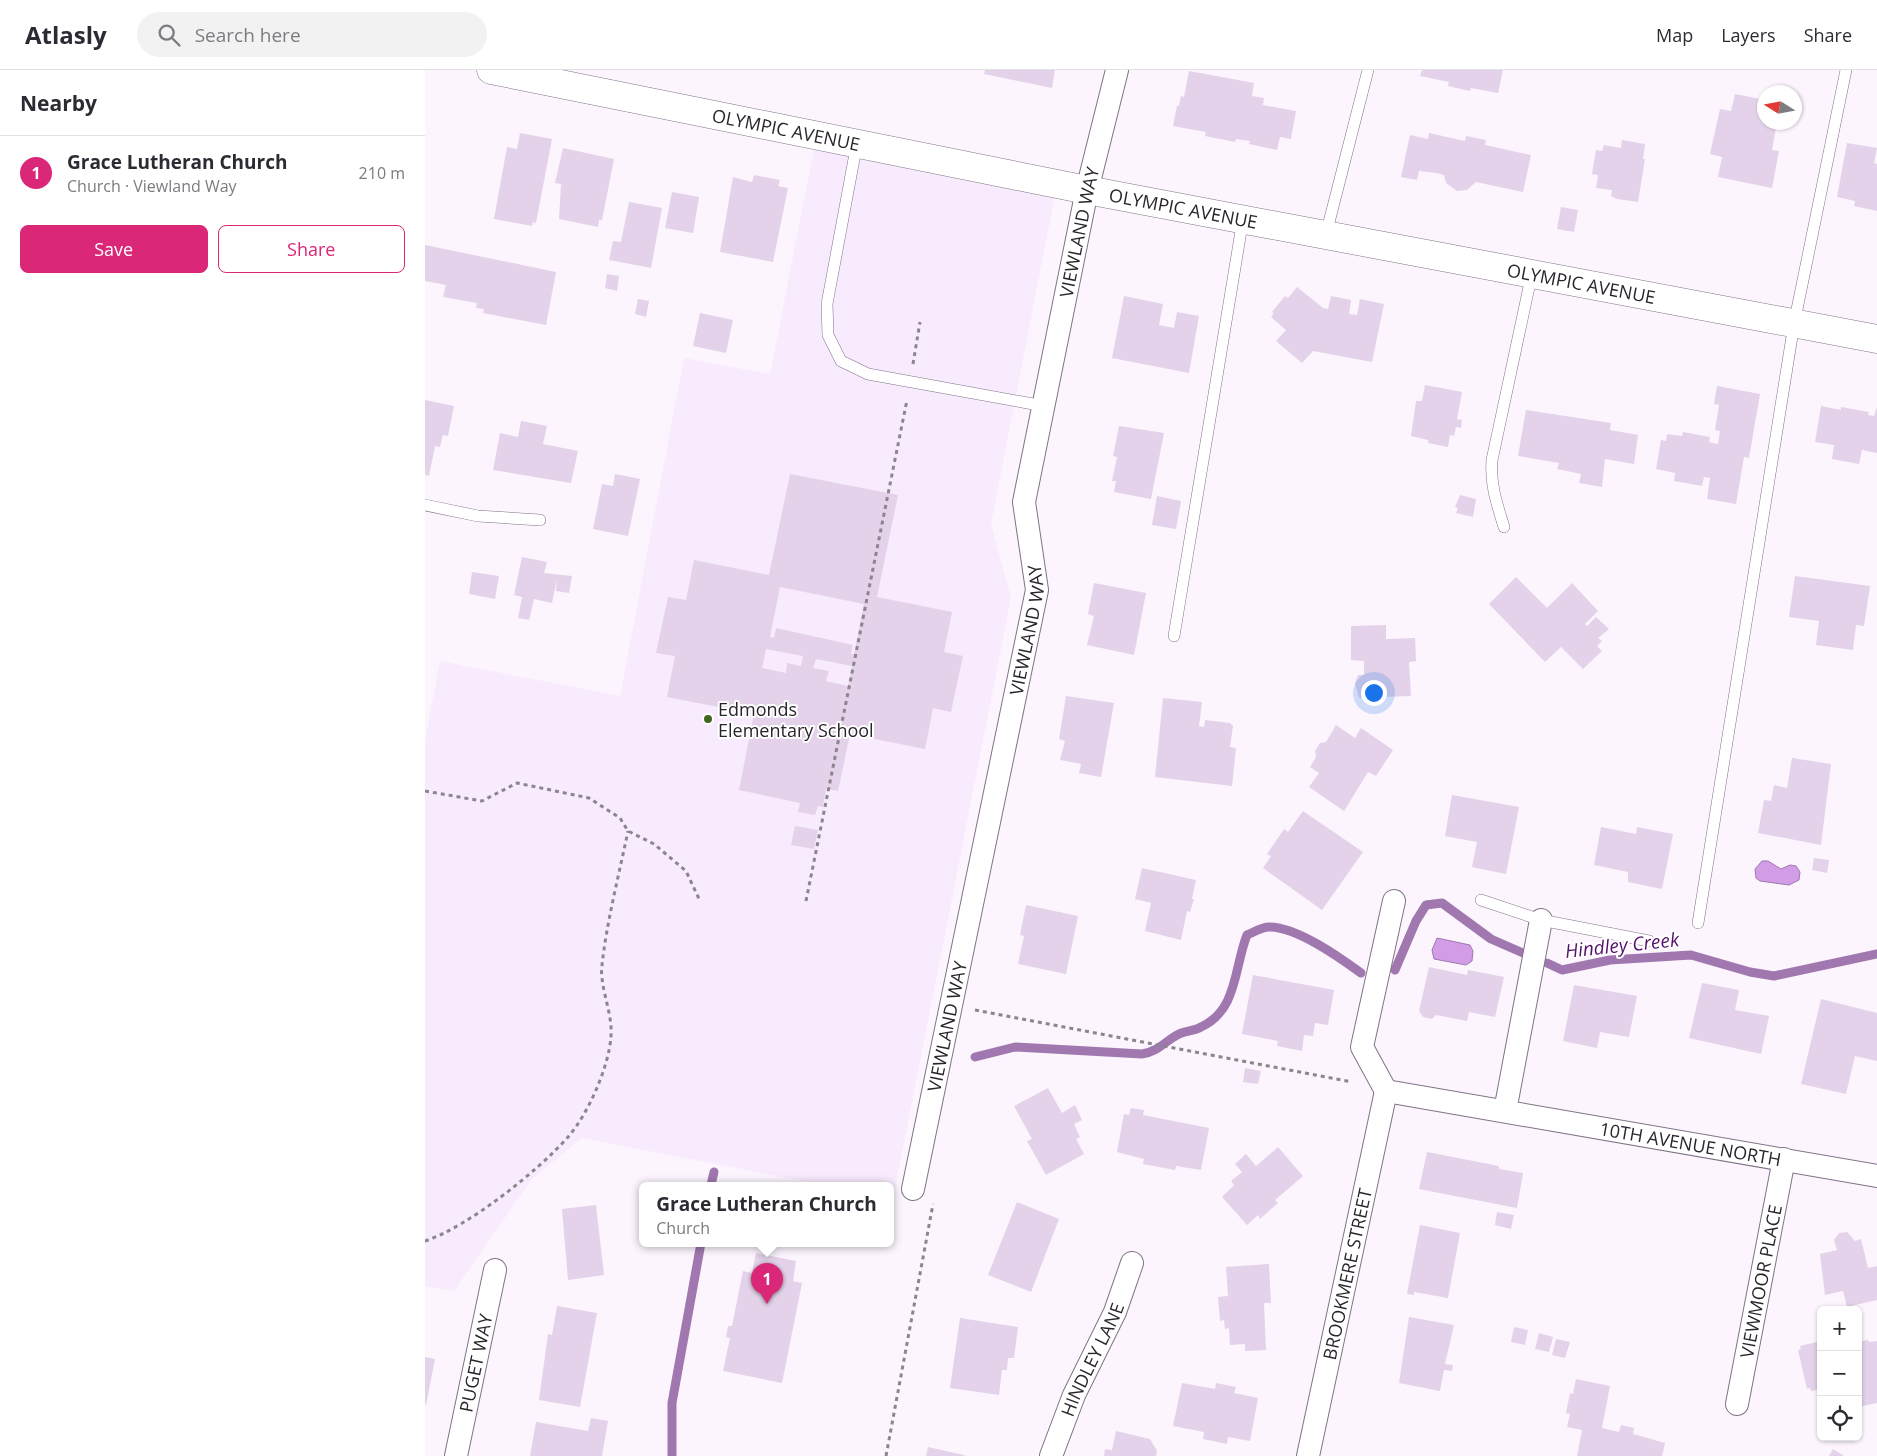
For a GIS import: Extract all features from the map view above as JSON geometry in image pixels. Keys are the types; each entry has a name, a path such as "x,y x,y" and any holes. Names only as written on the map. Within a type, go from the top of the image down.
{"street":[{"name":"OLYMPIC AVENUE","path":"491,70 1087,190 1877,339"},
{"name":"VIEWLAND WAY","path":"913,1188 1037,590 1024,502 1087,190 1117,70"},
{"path":"1386,1091 1362,1047 1394,901"},
{"path":"1505,1111 1541,920"},
{"name":"10TH AVENUE NORTH","path":"1386,1091 1877,1176"},
{"name":"BROOKMERE STREET","path":"1308,1456 1386,1091"},
{"name":"VIEWMOOR PLACE","path":"1737,1404 1784,1159"},
{"name":"HINDLEY LANE","path":"1051,1456 1074,1395 1115,1312 1132,1263"},
{"name":"PUGET WAY","path":"456,1456 495,1270"}],"lane":[{"path":"1327,234 1368,70"},
{"path":"1698,923 1794,324 1846,70"},
{"path":"857,143 827,304 828,335 841,361 868,374 1044,406"},
{"path":"1174,636 1243,220"},
{"path":"1504,528 1492,486 1492,460 1532,273"},
{"path":"425,505 478,516 540,520"},
{"path":"1481,900 1541,920 1649,940"}],"path":[{"path":"806,901 911,381 920,322"},
{"path":"425,791 482,801 517,783 589,798 620,818 628,831 654,844 686,872 700,901"},
{"path":"425,1241 483,1211 526,1176 568,1136 589,1104 603,1071 611,1037 609,1009 601,967 628,831"},
{"path":"954,997 970,1009 1353,1082 1386,1091"},
{"path":"885,1456 933,1204 913,1188"}],"shaded area":[{"name":"Edmonds Elementary School","path":"814,149 1055,195 991,524 1011,598 894,1194 894,1182 808,1182 582,1138 532,1179 454,1291 425,1286 425,741 440,661 620,696 684,358 770,374"},
{"path":"1762,861 1768,861 1781,869 1790,865 1796,866 1800,872 1799,880 1789,885 1760,881 1756,878 1755,869"},
{"path":"1437,938 1470,945 1473,951 1472,961 1466,965 1434,959 1432,950"}],"building":[{"path":"985,70 1055,70 1052,88 984,74"},
{"path":"1422,70 1503,70 1498,93 1471,88 1470,91 1448,86 1449,82 1420,76"},
{"path":"1189,71 1254,83 1252,96 1264,98 1263,105 1296,111 1291,139 1280,137 1277,150 1249,144 1250,141 1236,139 1235,142 1205,136 1206,132 1173,126 1177,106 1179,106 1181,96 1184,97"},
{"path":"1735,94 1757,98 1757,130 1776,130 1772,150 1779,151 1772,188 1718,177 1722,157 1710,154 1720,109 1731,111"},
{"path":"520,133 552,139 536,223 533,222 532,226 494,219 507,147 517,149"},
{"path":"1429,133 1465,141 1466,136 1486,140 1485,145 1531,155 1523,192 1476,182 1467,190 1457,191 1446,183 1444,175 1436,173 1419,171 1417,180 1401,177 1410,135 1428,139"},
{"path":"1622,140 1645,144 1643,159 1645,159 1638,202 1617,199 1611,196 1612,190 1596,188 1598,175 1592,174 1596,150 1602,151 1604,145 1621,148"},
{"path":"1847,143 1877,148 1874,163 1877,164 1877,211 1854,206 1855,201 1837,197"},
{"path":"563,148 614,159 602,220 599,220 598,227 559,219 561,184 555,183"},
{"path":"754,175 780,180 778,186 788,188 773,262 720,252 733,177 752,182"},
{"path":"672,192 699,197 693,233 665,228"},
{"path":"629,202 662,208 651,268 609,260 613,241 621,242"},
{"path":"1561,207 1578,210 1574,232 1557,229"},
{"path":"425,245 556,272 546,325 483,313 484,309 476,308 477,303 443,297 446,285 425,281"},
{"path":"607,274 619,276 617,291 605,288"},
{"path":"1297,287 1323,308 1328,309 1331,296 1351,300 1349,314 1357,315 1360,299 1384,304 1372,362 1313,351 1302,363 1276,341 1286,330 1271,317 1274,313 1272,312 1285,296 1288,298"},
{"path":"1124,296 1163,304 1159,325 1174,328 1177,312 1199,316 1189,373 1112,358"},
{"path":"638,299 649,301 646,317 635,314"},
{"path":"700,313 733,320 726,353 693,346"},
{"path":"1425,385 1462,392 1457,419 1462,420 1461,428 1456,427 1454,436 1450,435 1448,447 1428,443 1428,440 1411,436 1416,401 1422,401"},
{"path":"1717,386 1760,394 1749,458 1744,457 1736,504 1707,499 1710,478 1704,477 1702,486 1674,481 1675,473 1656,469 1661,440 1666,441 1667,434 1682,436 1683,432 1710,437 1709,442 1718,444 1720,431 1715,430 1719,405 1714,404"},
{"path":"425,400 454,406 448,436 443,435 440,447 435,446 429,476 425,475"},
{"path":"1821,406 1869,412 1868,415 1874,416 1877,407 1877,453 1862,450 1859,464 1832,459 1834,445 1815,442"},
{"path":"1526,410 1611,423 1610,430 1638,435 1634,464 1605,459 1602,487 1579,483 1581,474 1557,469 1559,463 1518,456"},
{"path":"521,421 547,426 543,444 578,451 571,483 493,470 500,433 518,437"},
{"path":"1119,426 1164,433 1151,499 1114,492 1116,481 1112,481 1117,457 1113,456"},
{"path":"615,474 640,479 628,536 593,529 602,484 613,486"},
{"name":"Edmonds Elementary School","path":"790,474 898,495 877,597 952,612 944,652 963,656 951,712 933,708 925,749 850,734 838,791 826,789 823,807 818,806 815,815 798,812 800,803 739,790 754,714 667,697 675,656 656,653 668,597 686,600 694,560 769,575","holes":["780,587 864,604 854,654 851,654 853,645 776,628 774,638 770,637","766,649 803,656 801,666 787,663 786,673 762,668","816,659 852,666 848,686 826,681 829,671 813,668"]},
{"path":"1460,495 1476,499 1473,517 1456,513 1458,508 1455,507"},
{"path":"1157,496 1181,501 1176,529 1152,525"},
{"path":"522,557 547,562 544,573 572,576 569,593 556,591 557,579 552,603 534,599 529,620 518,618 522,597 514,595"},
{"path":"472,572 499,576 495,599 469,594"},
{"path":"1795,576 1870,586 1864,626 1856,625 1853,650 1816,645 1819,621 1789,617"},
{"path":"1516,577 1547,608 1572,583 1598,611 1585,624 1587,626 1596,617 1609,629 1598,638 1602,641 1597,646 1602,651 1583,669 1561,647 1545,662 1489,604"},
{"path":"1094,583 1146,593 1134,655 1087,645 1094,616 1088,614"},
{"path":"1386,625 1386,639 1415,638 1416,661 1409,662 1411,696 1359,698 1355,683 1358,675 1364,675 1364,661 1351,660 1351,626"},
{"path":"1066,696 1114,703 1101,777 1079,773 1081,764 1060,760 1065,741 1059,739"},
{"path":"1163,698 1202,702 1199,726 1204,727 1205,720 1230,723 1233,726 1230,747 1236,748 1232,786 1155,777"},
{"path":"1336,725 1355,738 1361,728 1393,750 1376,776 1368,772 1344,811 1309,787 1319,773 1310,767 1316,757 1315,751 1320,743 1326,742"},
{"path":"1792,758 1831,764 1821,845 1758,833 1764,800 1771,801 1774,785 1787,788"},
{"path":"1452,795 1519,807 1506,874 1472,867 1477,842 1445,836"},
{"path":"1303,811 1363,852 1322,910 1263,868 1271,856 1267,854 1284,829 1288,832"},
{"path":"795,826 818,830 814,849 791,845"},
{"path":"1601,827 1636,834 1637,827 1673,834 1662,889 1628,882 1628,872 1594,865"},
{"path":"1814,858 1829,860 1827,873 1812,870"},
{"path":"1142,868 1196,880 1192,899 1194,899 1190,912 1187,911 1181,940 1145,931 1151,903 1135,899"},
{"path":"1026,905 1078,916 1066,974 1018,964 1024,936 1020,935"},
{"path":"1429,967 1467,975 1468,970 1504,977 1495,1017 1469,1012 1467,1021 1436,1015 1432,1019 1423,1017 1419,1011"},
{"path":"1253,975 1334,990 1328,1025 1315,1023 1313,1036 1304,1035 1302,1051 1277,1046 1278,1041 1242,1034"},
{"path":"1702,983 1739,990 1735,1010 1769,1016 1761,1054 1689,1038"},
{"path":"1574,985 1637,996 1629,1037 1600,1032 1597,1048 1563,1041"},
{"path":"1821,999 1877,1013 1877,1061 1855,1056 1846,1094 1801,1084"},
{"path":"1245,1068 1261,1071 1258,1084 1243,1082"},
{"path":"1048,1088 1062,1113 1075,1105 1082,1120 1074,1124 1080,1137 1076,1139 1084,1154 1046,1175 1027,1141 1032,1139 1014,1106"},
{"path":"1131,1108 1144,1110 1143,1115 1209,1128 1201,1170 1176,1166 1175,1170 1143,1164 1144,1159 1117,1152 1124,1114 1129,1115"},
{"path":"1278,1147 1303,1176 1275,1200 1278,1203 1260,1219 1258,1215 1247,1225 1222,1197 1234,1185 1231,1181 1242,1172 1235,1164 1246,1154 1256,1166"},
{"path":"1427,1152 1499,1166 1499,1169 1523,1173 1517,1208 1419,1189"},
{"path":"1017,1202 1059,1219 1031,1292 988,1275"},
{"path":"596,1205 604,1275 568,1280 562,1209"},
{"path":"1497,1212 1514,1215 1511,1229 1495,1225"},
{"path":"1420,1225 1460,1233 1448,1298 1414,1292 1414,1295 1407,1294"},
{"path":"1847,1232 1855,1241 1861,1239 1868,1268 1877,1266 1877,1300 1847,1306 1843,1291 1825,1295 1820,1254 1837,1250 1834,1240 1839,1233"},
{"path":"756,1253 796,1261 793,1281 802,1283 782,1383 723,1371 730,1338 726,1337 728,1326 732,1326 743,1271 752,1273"},
{"path":"1269,1264 1271,1303 1264,1303 1266,1350 1245,1351 1245,1344 1230,1345 1229,1328 1225,1329 1224,1320 1220,1321 1218,1297 1228,1296 1226,1267"},
{"path":"557,1306 597,1313 580,1407 539,1400 548,1334 552,1335"},
{"path":"1409,1317 1454,1325 1445,1364 1453,1365 1452,1371 1444,1370 1440,1391 1399,1383"},
{"path":"960,1318 1018,1327 1014,1358 1008,1358 1007,1370 1002,1370 999,1395 950,1388"},
{"path":"1514,1327 1528,1330 1525,1345 1511,1342"},
{"path":"1539,1333 1553,1337 1549,1352 1535,1349"},
{"path":"1556,1339 1570,1342 1565,1358 1552,1355"},
{"path":"1862,1341 1877,1341 1877,1403 1862,1406 1862,1351"},
{"path":"1817,1342 1817,1390 1811,1391 1810,1388 1807,1389 1798,1350 1801,1349 1800,1346"},
{"path":"425,1357 435,1359 426,1405 425,1405"},
{"path":"1576,1379 1610,1386 1602,1428 1619,1432 1621,1425 1634,1428 1633,1434 1665,1443 1662,1456 1577,1456 1582,1430 1567,1427 1570,1414 1566,1413 1570,1393 1573,1394"},
{"path":"1182,1383 1215,1389 1216,1383 1236,1387 1234,1393 1258,1398 1250,1441 1228,1437 1227,1444 1203,1439 1204,1432 1173,1426"},
{"path":"591,1418 608,1421 602,1456 530,1456 536,1422 588,1431"},
{"path":"1116,1431 1150,1439 1157,1451 1156,1456 1104,1456 1105,1449 1112,1450"},
{"path":"928,1447 964,1455 964,1456 926,1456"},
{"path":"1833,1449 1844,1456 1829,1456"}],"waterway":[{"name":"Hindley Creek","path":"1395,970 1416,921 1426,905 1442,903 1491,939 1523,953"},
{"path":"975,1057 1015,1047 1142,1054 1153,1051 1179,1034 1201,1027 1222,1010 1233,987 1247,935 1266,927 1280,928 1305,937 1330,951 1361,973"},
{"name":"Hindley Creek","path":"1547,963 1562,970 1610,960 1691,955 1750,972 1774,976 1877,954"},
{"path":"712,1182 714,1172"},
{"path":"672,1456 672,1403 700,1247"}],"place":[{"name":"Edmonds Elementary School","path":"708,719"},
{"name":"Grace Lutheran Church","path":"767,1304"}]}
